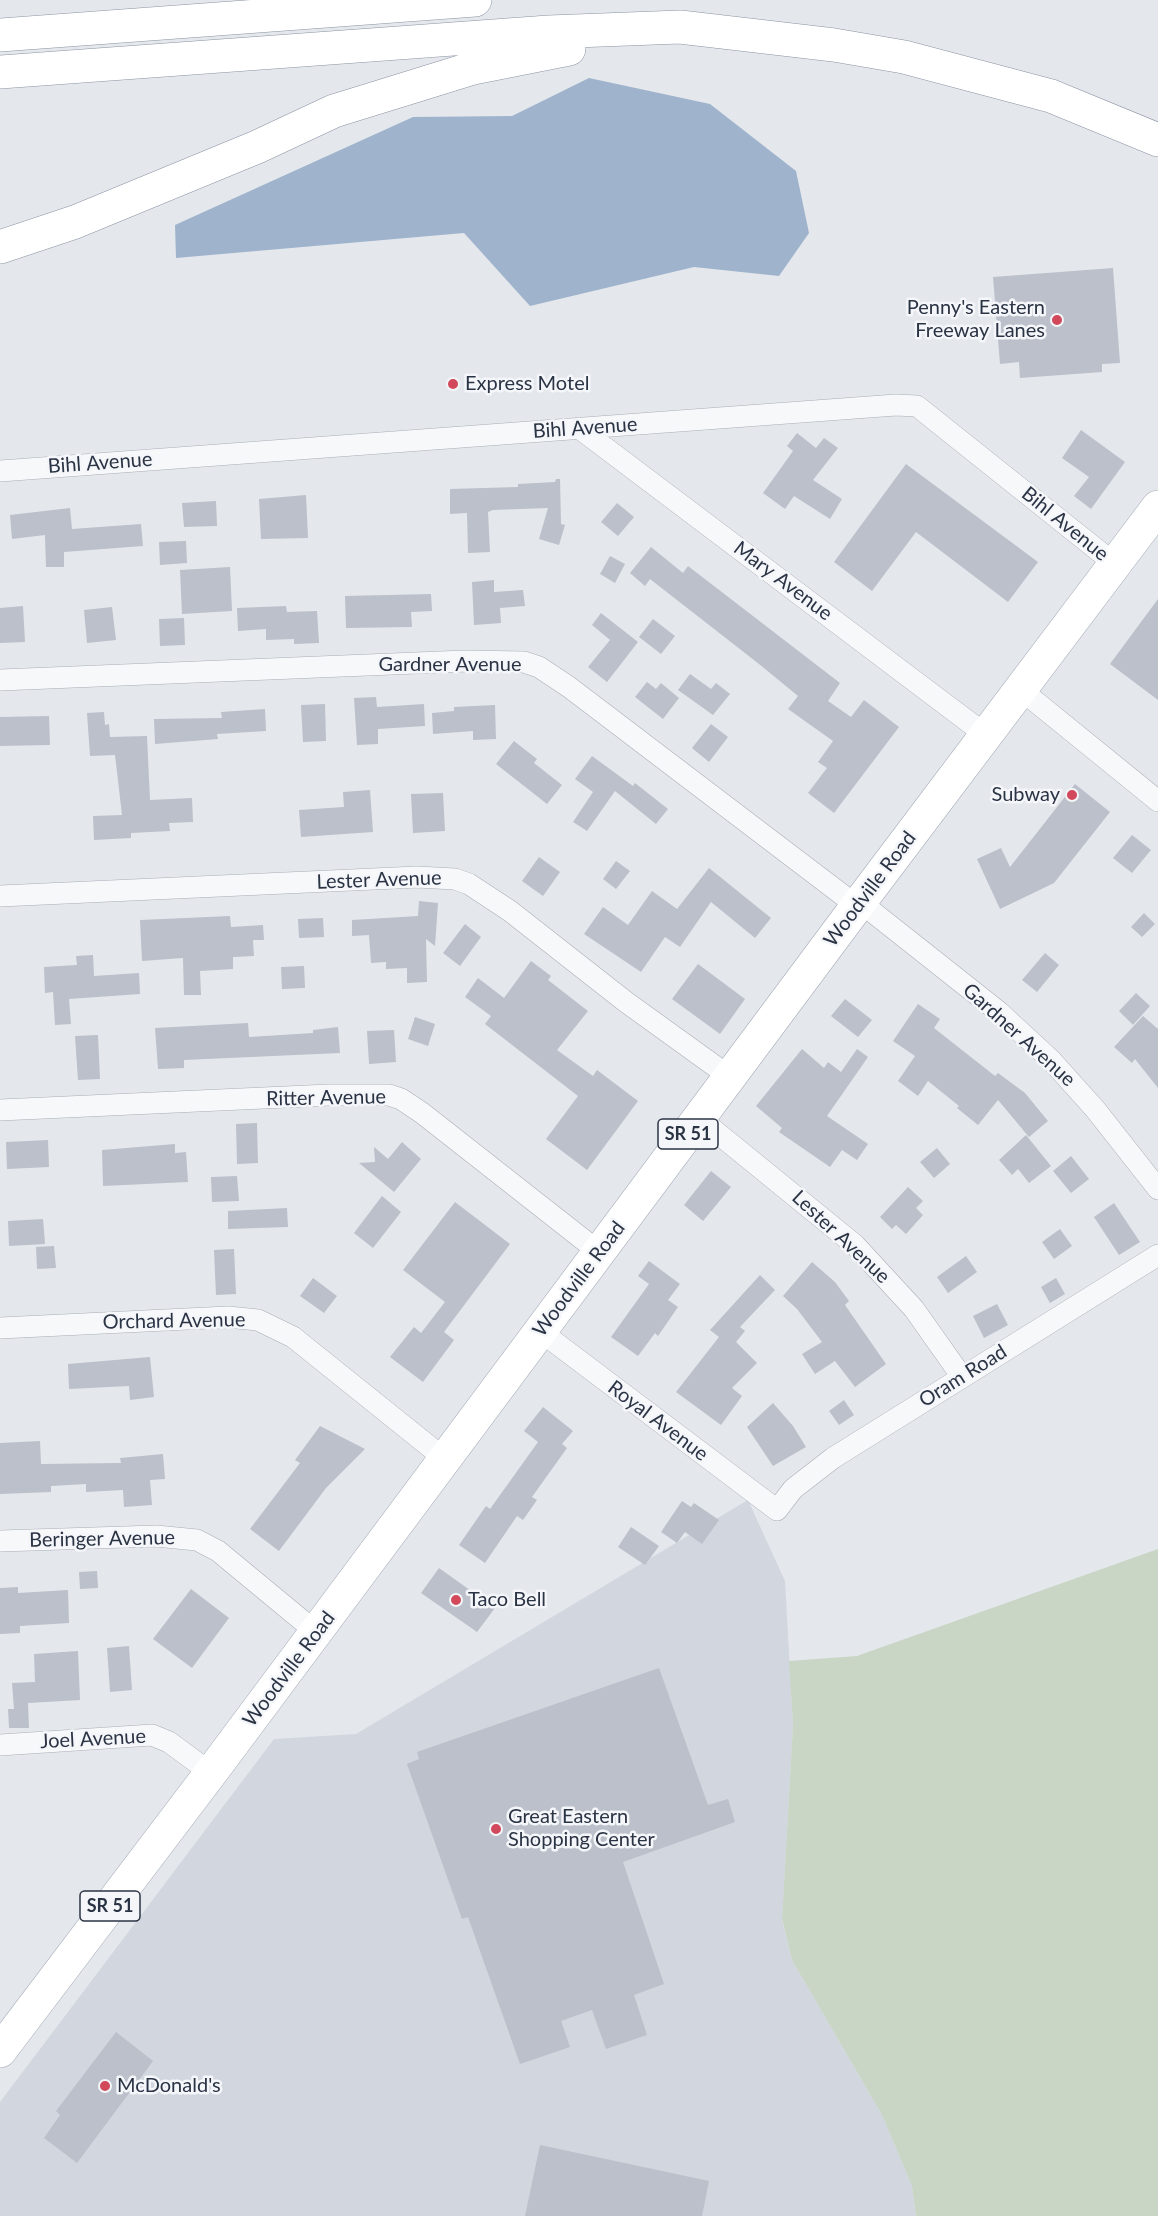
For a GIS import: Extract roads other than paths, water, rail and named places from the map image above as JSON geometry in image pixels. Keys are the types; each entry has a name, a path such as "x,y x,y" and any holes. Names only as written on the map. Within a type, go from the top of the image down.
{"main road":[{"path":"0,35 475,0"},
{"path":"0,72 549,32 681,27 857,49 986,76 1051,96 1158,140"},
{"path":"0,247 75,222 257,147 334,111 463,71 534,55 600,44 663,39 768,38"},
{"name":"Woodville Road","path":"0,2051 211,1773 858,904 1158,507"}],"street":[{"name":"Bihl Avenue","path":"0,471 896,405 917,406 1115,564"},
{"name":"Mary Avenue","path":"579,428 986,735"},
{"name":"Gardner Avenue","path":"0,680 465,661 524,662 539,667 569,687 999,1012 1051,1060 1109,1125 1158,1189"},
{"path":"1020,689 1158,801"},
{"name":"Lester Avenue","path":"0,896 447,877 469,885 510,911 626,1002 730,1077"},
{"name":"Ritter Avenue","path":"0,1110 329,1095 389,1095 401,1099 422,1113 599,1252"},
{"name":"Lester Avenue","path":"699,1118 855,1245 914,1309 962,1377"},
{"name":"Oram Road","path":"777,1509 793,1489 833,1458 1158,1255"},
{"name":"Orchard Avenue","path":"0,1328 228,1317 258,1320 293,1337 445,1459"},
{"name":"Royal Avenue","path":"540,1331 777,1509"},
{"name":"Beringer Avenue","path":"0,1541 156,1536 196,1540 218,1551 316,1632"},
{"name":"Joel Avenue","path":"0,1745 152,1735 169,1742 211,1773"}],"water":[{"path":"589,78 710,104 796,171 809,233 779,276 694,267 530,306 464,233 176,258 175,225 413,117 512,116"}],"place":[{"name":"Penny's Eastern Freeway Lanes","path":"1057,320"},
{"name":"Express Motel","path":"453,384"},
{"name":"Subway","path":"1072,795"},
{"name":"Taco Bell","path":"456,1600"},
{"name":"Great Eastern Shopping Center","path":"496,1829"},
{"name":"McDonald's","path":"105,2086"}]}
